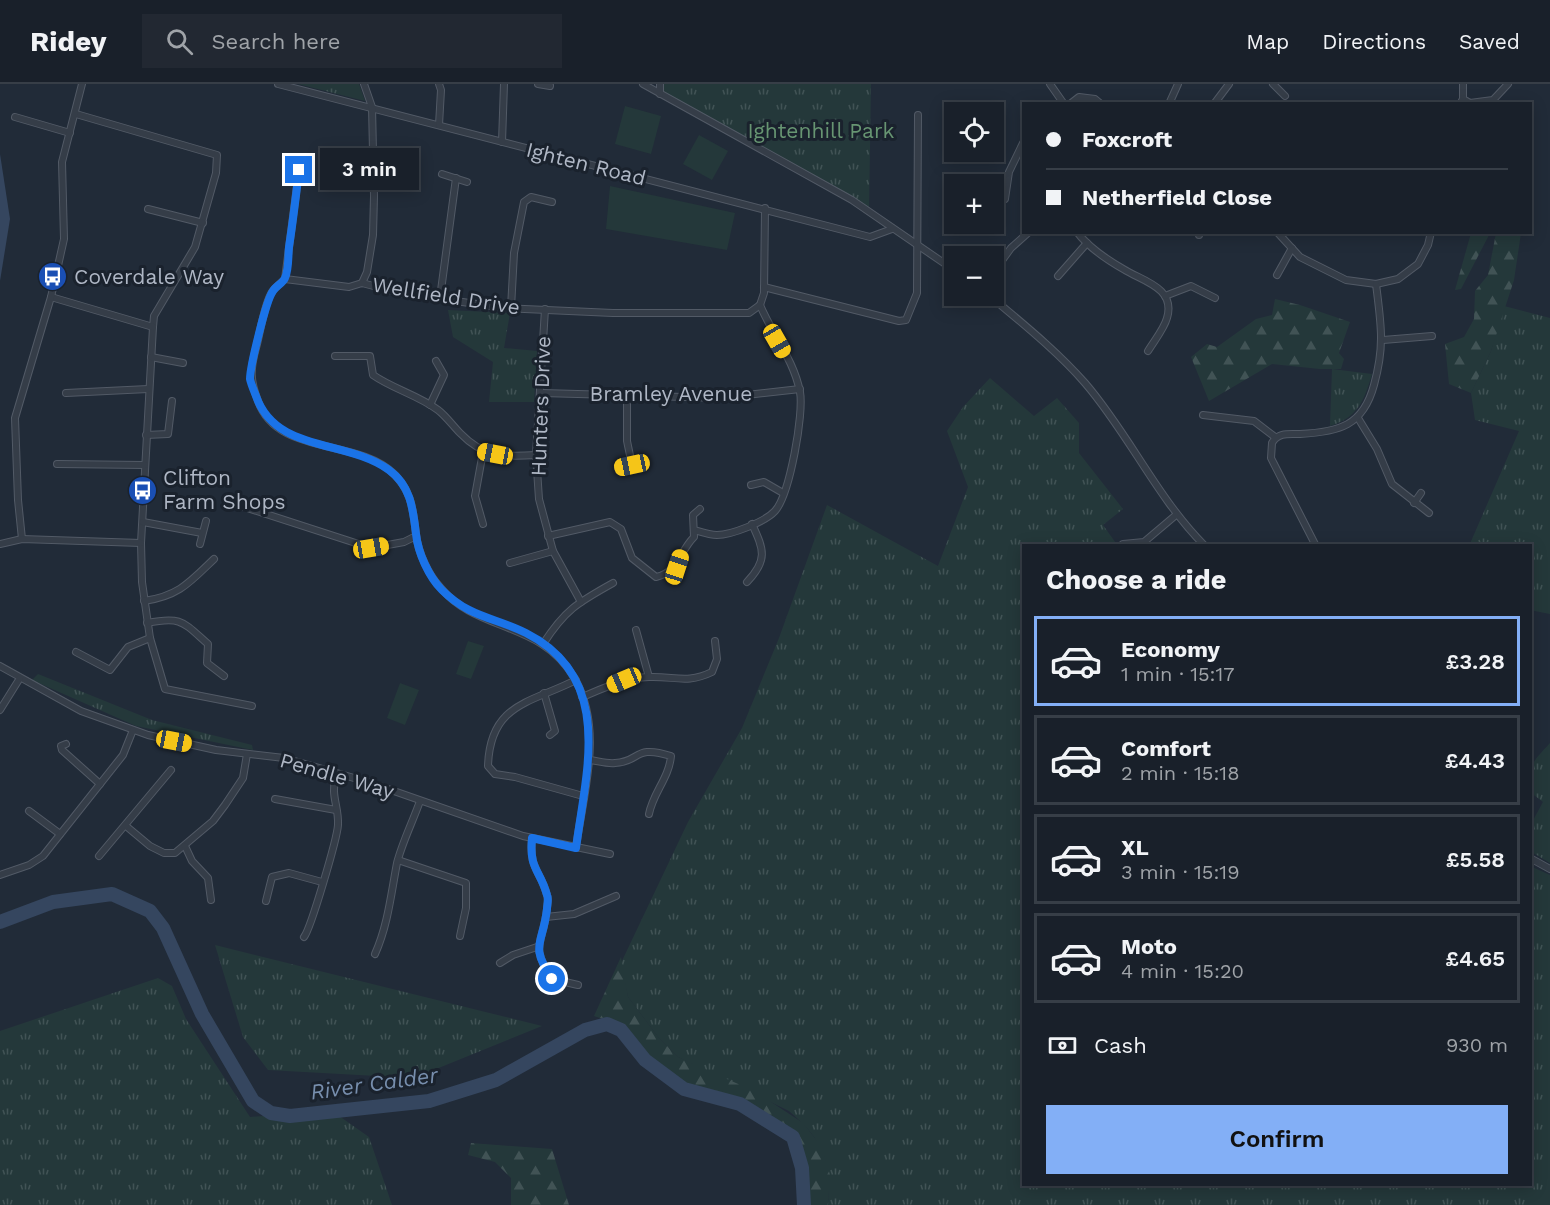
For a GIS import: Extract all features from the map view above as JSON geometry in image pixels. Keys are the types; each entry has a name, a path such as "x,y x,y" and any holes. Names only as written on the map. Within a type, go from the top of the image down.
{"street":[{"path":"22,539 17,491 15,418 51,297 64,239 62,162 82,84"},
{"name":"Ighten Road","path":"278,84 372,106 870,237 892,229"},
{"path":"362,283 367,272 373,235 372,106 364,84"},
{"path":"439,84 441,90 440,125"},
{"path":"502,142 504,84"},
{"path":"538,84 550,86"},
{"path":"643,84 852,200 944,263"},
{"path":"660,84 660,94"},
{"path":"1050,84 1063,102"},
{"path":"1171,102 1178,84"},
{"path":"1216,102 1229,84"},
{"path":"1273,84 1285,96"},
{"path":"1462,101 1463,84"},
{"path":"1478,102 1493,100 1508,84"},
{"path":"1073,102 1079,97 1095,99 1099,102"},
{"path":"76,114 216,155 216,173 195,247 154,316 148,389 141,543 144,601 150,638 165,689 252,706"},
{"path":"764,287 899,321 907,318 916,300 918,115"},
{"path":"15,117 70,133"},
{"path":"1005,199 1009,172 1022,145"},
{"path":"299,170 285,279 272,292 250,379 260,406 270,421 290,436 357,455 391,472 410,497 416,518 416,536 430,572 440,587 459,606 526,633 543,644 566,666 576,680 589,714 590,760 576,848"},
{"path":"442,174 467,182"},
{"path":"440,298 456,178"},
{"path":"511,308 514,253 524,202 531,197 552,202"},
{"path":"694,530 716,535 739,531 775,511 783,493 796,449 802,406 800,389 794,372 760,305 764,287 765,208"},
{"path":"148,209 203,223"},
{"path":"1004,258 1027,234"},
{"path":"1079,234 1087,243 1126,271 1150,280 1165,296 1167,318 1148,351"},
{"path":"1279,234 1300,257 1346,280 1376,285 1398,279 1418,264 1428,245 1431,234"},
{"path":"1058,276 1087,243"},
{"path":"1277,275 1292,248"},
{"name":"Wellfield Drive","path":"285,279 349,287 362,283 400,293 511,308 727,314 749,313 760,305"},
{"path":"1203,415 1254,421 1275,437 1334,430 1358,418 1372,394 1381,363 1383,340 1376,285"},
{"path":"1165,296 1191,286 1215,298"},
{"path":"51,297 153,327"},
{"path":"1002,306 1030,329 1084,383 1176,515 1203,544"},
{"name":"Hunters Drive","path":"545,309 542,393 536,455 539,498 553,551 581,602"},
{"path":"1383,340 1428,334"},
{"path":"335,356 370,356 373,375 392,388 439,410 462,435 483,452 508,457 536,455"},
{"path":"151,357 183,363"},
{"path":"430,405 444,375 436,361"},
{"path":"66,393 148,389"},
{"name":"Bramley Avenue","path":"542,393 720,398 800,389"},
{"path":"627,396 627,441 632,465"},
{"path":"146,435 168,434 172,401"},
{"path":"1358,418 1377,449 1392,484 1429,513"},
{"path":"1275,437 1272,443 1271,458 1315,544"},
{"path":"483,452 475,496 483,524"},
{"path":"618,468 642,462"},
{"path":"57,464 145,465"},
{"path":"751,485 764,482 783,493"},
{"path":"1414,503 1421,494"},
{"path":"235,504 371,548 404,542 416,536"},
{"path":"548,536 610,522 621,528 632,558 656,577 667,574 677,567 682,551 694,537 693,514 700,509"},
{"path":"1123,544 1144,542 1176,515"},
{"path":"200,544 206,521"},
{"path":"143,522 202,533"},
{"path":"747,582 760,568 762,553 752,524"},
{"path":"0,544 22,539 141,543"},
{"path":"510,563 553,551"},
{"path":"144,601 164,598 179,591 214,559"},
{"path":"543,644 561,617 613,583"},
{"path":"147,623 172,618 186,625 208,644 207,663 224,676"},
{"path":"636,630 649,677"},
{"path":"76,652 110,670 128,647 150,638"},
{"path":"582,697 624,680 649,677 696,680 712,672 717,659 715,641"},
{"name":"Pendle Way","path":"0,666 81,711 133,730 174,741 284,758 532,838 610,854"},
{"path":"0,710 20,678"},
{"path":"576,680 526,700 505,716 488,747 488,765 495,774 515,777 583,796"},
{"path":"544,693 555,731 550,735"},
{"path":"0,875 29,864 43,855 123,755 133,730"},
{"path":"66,744 61,746 62,750 100,784"},
{"path":"590,760 616,763 641,751 656,751 671,756 670,769 652,800 649,814"},
{"path":"126,826 164,853 175,853 213,821 225,805 243,778 247,754"},
{"path":"99,855 107,843 126,826 144,800 171,770"},
{"path":"304,937 315,915 338,828 333,788 336,774"},
{"path":"275,799 336,810"},
{"path":"375,954 385,931 389,898 399,858 420,801"},
{"path":"29,811 60,834"},
{"path":"532,838 530,858 548,897 546,917 537,947 540,961 552,979 578,985"},
{"path":"185,846 192,861 208,878 211,900"},
{"path":"399,858 466,883 466,908 460,936"},
{"path":"1532,859 1550,869"},
{"path":"266,901 272,877 289,873 322,882"},
{"path":"546,917 574,914 616,896"},
{"path":"500,963 513,955 537,947"}],"green space":[{"path":"298,84 359,84 365,101"},
{"name":"Ightenhill Park","path":"660,84 871,84 869,211 660,94"},
{"path":"625,106 661,116 651,154 615,144"},
{"path":"699,135 728,151 712,180 683,164"},
{"path":"610,186 735,213 727,250 606,229"},
{"path":"1471,234 1489,234 1461,289 1455,290"},
{"path":"1496,234 1521,234 1514,280 1491,351 1471,393 1449,384 1445,344 1464,337 1474,319 1475,291 1488,275"},
{"path":"1275,299 1350,322 1339,353 1344,359 1341,369 1272,364 1209,401 1191,357 1207,344 1217,347 1256,319 1272,315"},
{"path":"1504,306 1550,318 1550,614 1532,610 1532,544 1470,544 1519,431 1475,420 1471,393 1491,351"},
{"path":"448,310 510,313 504,348 537,351 534,402 489,402 493,362 453,337"},
{"path":"1332,369 1372,374 1363,400 1358,407 1347,418 1330,426"},
{"path":"990,378 1034,416 1057,398 1079,423 1079,453 1123,509 1103,525 1117,544 1022,544 1022,1186 1532,1186 1532,867 1550,875 1550,1205 828,1205 828,1176 823,1152 818,1142 801,1122 789,1111 678,1057 659,1038 628,997 621,963 688,822 742,728 779,638 827,505 938,566 968,487 947,431 963,407"},
{"path":"468,641 484,646 471,679 456,674"},
{"path":"38,674 152,720 252,745 253,750 136,726 32,680"},
{"path":"400,683 419,690 405,725 387,718"},
{"path":"1550,743 1550,863 1532,852 1532,822 1543,802 1532,794 1532,766"},
{"path":"215,945 542,1026 414,1078 268,1070 243,1037"},
{"path":"621,957 628,997 659,1038 678,1057 756,1092 803,1123 822,1147 830,1175 828,1205 806,1205 802,1153 795,1136 768,1114 733,1096 681,1082 646,1055 621,1025 594,1016"},
{"path":"158,978 172,986 186,1019 250,1117 332,1111 369,1137 392,1205 0,1205 0,1031"},
{"path":"471,1143 552,1149 569,1205 511,1205 511,1178 495,1162 468,1155"}],"water":[{"path":"0,154 10,219 0,281"}],"waterway":[{"name":"River Calder","path":"0,922 53,902 112,894 150,911 163,928 202,1014 253,1101 271,1113 290,1116 429,1101 496,1080 585,1030 607,1024 621,1030 645,1060 684,1089 740,1104 793,1137 802,1168 804,1205"}],"place":[{"name":"Coverdale Way","path":"53,277"},
{"name":"Clifton Farm Shops","path":"142,490"}],"route":[{"path":"299,170 285,279 272,292 250,379 260,406 270,421 290,436 357,455 380,464 391,472 401,482 410,497 416,518 416,536 425,563 440,587 459,606 496,623 526,633 548,648 576,680 589,714 590,760 576,848 532,838 530,858 548,897 546,921 537,947 540,961 552,979"}]}
